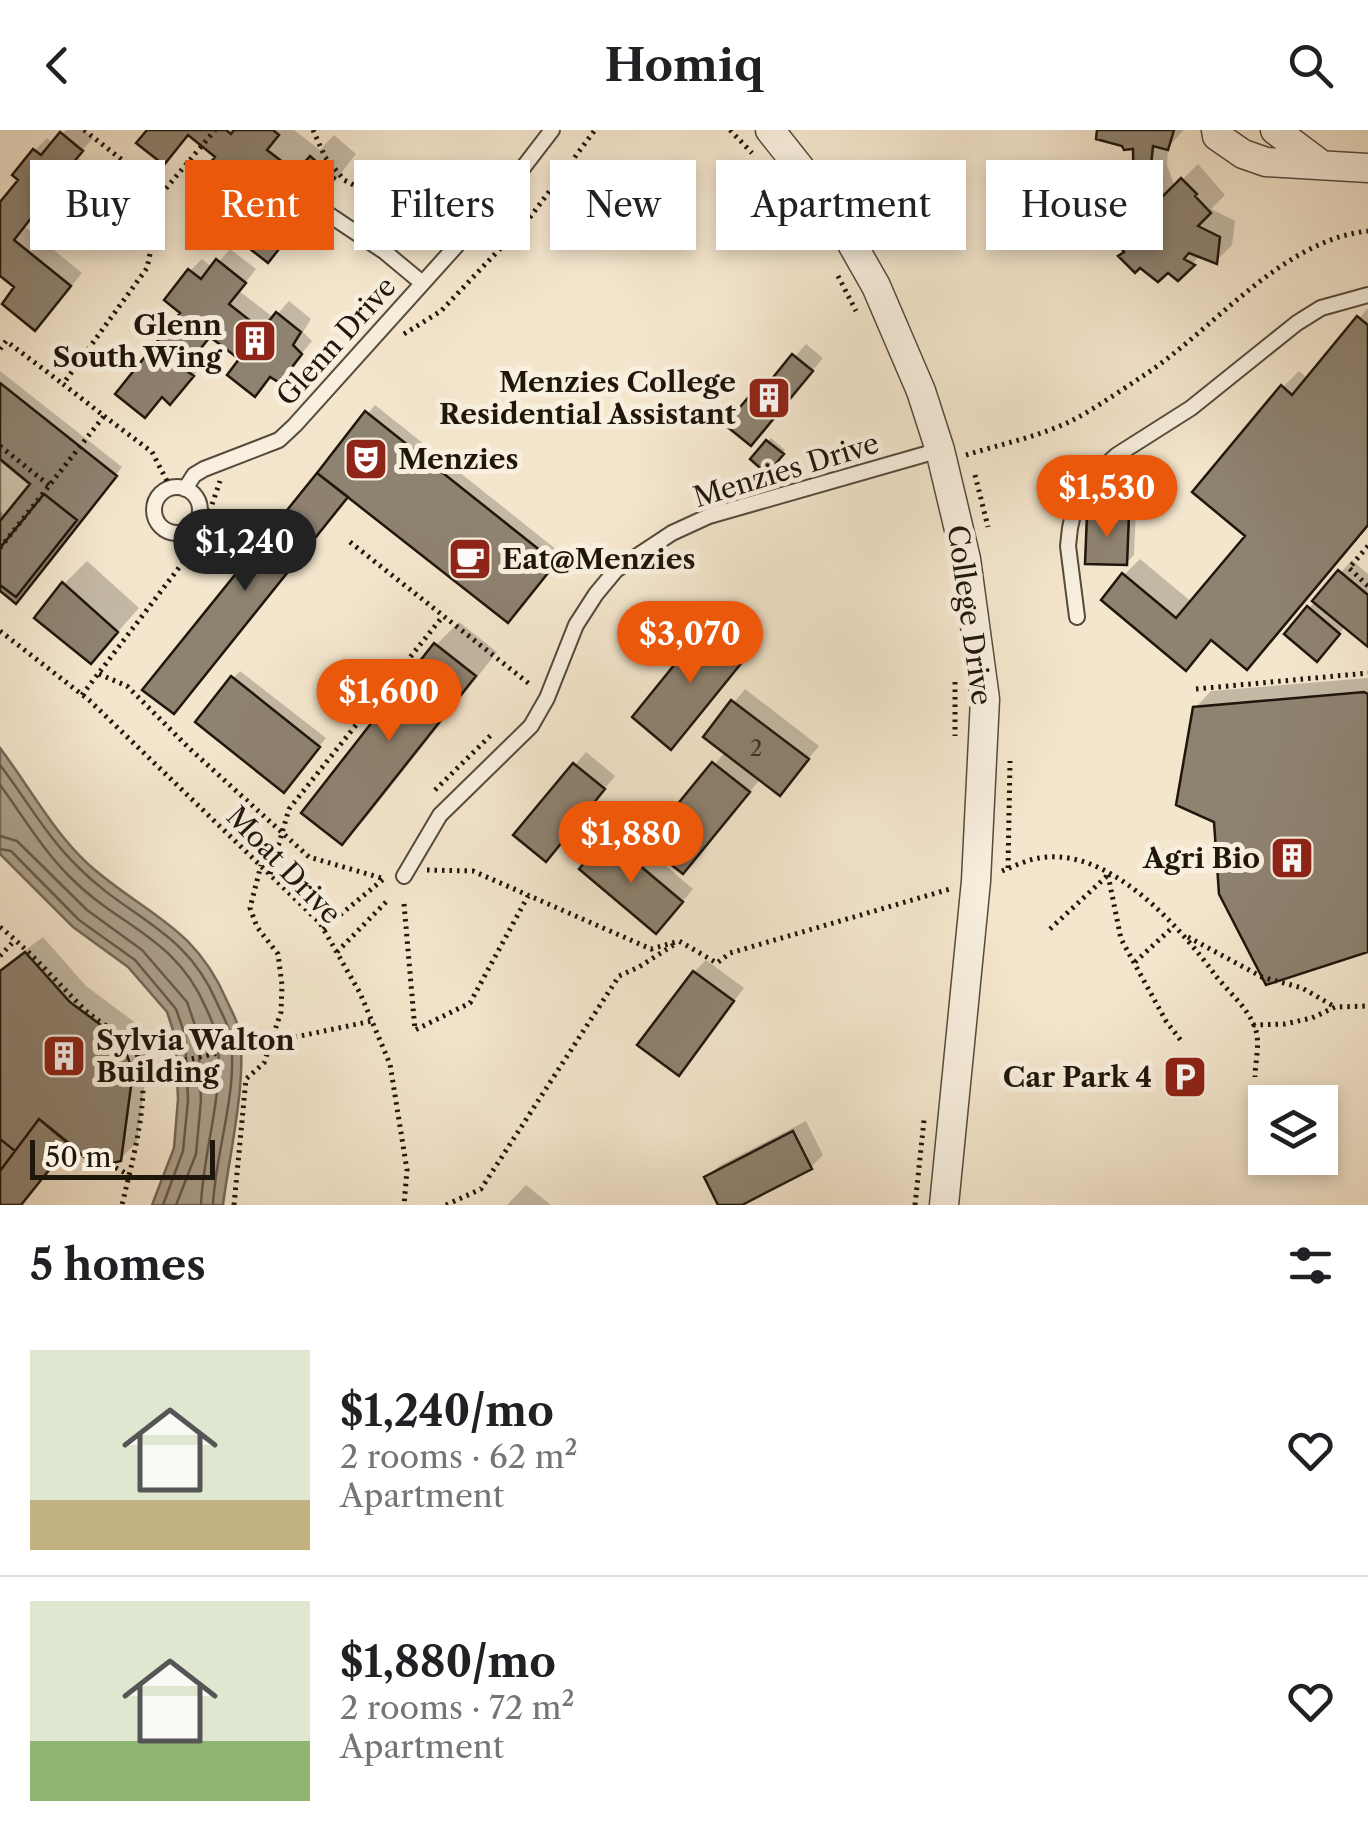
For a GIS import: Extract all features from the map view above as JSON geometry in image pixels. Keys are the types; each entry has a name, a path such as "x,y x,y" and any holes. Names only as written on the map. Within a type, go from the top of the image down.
{"street":[{"name":"College Drive","path":"770,130 831,207 876,286 921,391 966,558 986,699 976,881 944,1205"},
{"path":"1216,130 1217,136 1230,147 1266,162 1368,168"},
{"path":"1275,130 1319,163"}],"lane":[{"name":"Glenn Drive","path":"529,160 552,130"},
{"name":"Glenn Drive","path":"334,218 421,282"},
{"name":"Glenn Drive","path":"178,488 204,469 279,440 451,250"},
{"path":"1077,618 1068,546 1070,528 1074,506 1093,476 1117,455 1191,408 1296,323 1321,308 1368,296"},
{"name":"Menzies Drive","path":"406,873 440,815 531,726 547,698 576,626 616,570 672,533 709,516 940,450"}],"path":[{"path":"84,130 122,160"},
{"path":"165,190 215,130"},
{"path":"313,130 324,157 344,180 354,185"},
{"path":"730,130 753,154"},
{"path":"940,450 961,457 1072,420 1150,371 1312,246 1368,231"},
{"path":"63,384 147,268 151,250"},
{"path":"832,265 858,314"},
{"path":"0,349 6,341 152,452 178,488"},
{"path":"0,548 3,539 104,416"},
{"path":"0,446 50,486"},
{"path":"350,542 547,698"},
{"path":"1368,546 1349,568 1368,586"},
{"path":"270,874 289,810 443,616"},
{"name":"Moat Drive","path":"0,632 82,695 320,923 390,1064 407,1170 404,1205"},
{"path":"82,695 126,639"},
{"path":"1196,689 1368,673"},
{"path":"99,674 127,686 308,856 385,879"},
{"path":"954,674 955,748"},
{"path":"406,873 473,871 651,949 679,941 717,963 730,953 947,890 1040,857 1072,860 1096,867 1137,890 1181,933 1239,1000 1258,1034 1254,1077"},
{"path":"234,1205 246,1079 264,1063 281,1012 278,954 257,927 250,908 261,865"},
{"path":"947,890 948,872"},
{"path":"1050,929 1108,876"},
{"path":"1108,876 1121,939 1166,1021 1182,1042"},
{"path":"404,904 415,1030 470,1002 528,896"},
{"path":"337,952 386,902"},
{"path":"1135,962 1174,926"},
{"path":"0,927 32,953 94,1018 122,1035 138,1056 141,1120 122,1205"},
{"path":"1181,933 1262,977 1302,988 1335,1008"},
{"path":"0,956 15,939"},
{"path":"446,1205 481,1188 619,976 639,968 679,941"},
{"path":"1253,1025 1299,1021 1335,1008 1368,1006"},
{"path":"134,1071 372,1021"},
{"path":"170,1063 176,1036"},
{"path":"915,1205 925,1106"},
{"path":"109,1164 128,1175"}],"shaded area":[{"path":"0,460 30,484 0,521"}],"water":[{"path":"0,748 75,851 184,937 214,975 227,1001 239,1030 241,1070 223,1205 152,1205 174,1148 178,1099 175,1036 167,1012 128,967 73,927 0,854"}],"building":[{"path":"147,130 226,130 231,134 234,130 273,130 279,135 267,150 280,160 213,160 215,157 188,135 165,164 165,160 158,160 136,143"},
{"path":"1097,130 1174,130 1168,150 1153,146 1152,160 1133,160 1133,149 1124,150 1096,139"},
{"path":"60,132 83,151 75,160 30,160 30,220 14,240 71,286 35,331 2,304 14,287 0,276 0,202 18,180 12,175 33,149 41,155"},
{"path":"1181,178 1211,213 1198,226 1220,237 1217,264 1189,253 1184,259 1195,265 1178,281 1168,273 1158,282 1140,268 1135,273 1118,256 1124,252 1163,250 1163,196"},
{"path":"251,250 278,250 268,263"},
{"name":"Glenn South Wing","path":"216,259 246,283 229,304 262,330 276,312 301,332 293,345 302,354 280,383 270,377 255,397 227,375 239,359 210,337 184,369 194,376 170,405 162,397 145,418 115,394 180,313 164,300 188,269 201,279"},
{"path":"1357,316 1368,325 1368,525 1247,670 1211,640 1186,671 1101,600 1122,573 1176,618 1245,536 1192,492 1281,385 1292,395"},
{"name":"Menzies College Residential Assistant","path":"792,354 813,371 751,446 725,425 757,387 762,391"},
{"path":"0,383 117,476 16,604 0,591 0,521 30,484 0,459"},
{"path":"365,411 556,563 508,623 317,473"},
{"name":"Menzies College Residential Assistant","path":"766,440 784,454 767,474 750,459"},
{"path":"317,473 348,497 174,714 142,690"},
{"path":"44,494 77,520 16,597 0,585 0,548"},
{"path":"1087,514 1129,515 1127,565 1085,564"},
{"path":"1338,570 1368,595 1368,647 1312,601"},
{"path":"62,582 118,632 91,664 34,618"},
{"path":"1307,606 1340,634 1317,662 1284,634"},
{"path":"709,622 748,655 671,750 632,717"},
{"path":"434,643 476,676 342,845 301,813"},
{"path":"231,676 320,747 284,793 195,722"},
{"name":"Agri Bio","path":"1368,694 1368,952 1266,985 1219,894 1214,822 1176,805 1193,707"},
{"path":"731,700 809,759 780,796 703,737"},
{"path":"712,762 750,792 683,874 645,844"},
{"path":"573,763 605,789 546,862 513,835"},
{"path":"606,837 683,902 656,934 579,869"},
{"name":"Sylvia Walton Building","path":"25,952 70,1002 121,1040 133,1071 121,1161 96,1167 39,1119 15,1151 0,1139 0,971"},
{"path":"693,971 734,1001 679,1076 637,1045"},
{"path":"39,1119 70,1144 21,1205 0,1205 0,1171"},
{"path":"793,1131 812,1169 742,1205 718,1205 704,1177"},
{"path":"0,1139 15,1151 0,1171"}],"place":[{"name":"Glenn South Wing","path":"255,341"},
{"name":"Menzies College Residential Assistant","path":"769,398"},
{"name":"Menzies","path":"366,459"},
{"name":"Eat@Menzies","path":"470,559"},
{"name":"Agri Bio","path":"1292,858"},
{"name":"Sylvia Walton Building","path":"64,1056"},
{"name":"Car Park 4","path":"1185,1077"}]}
